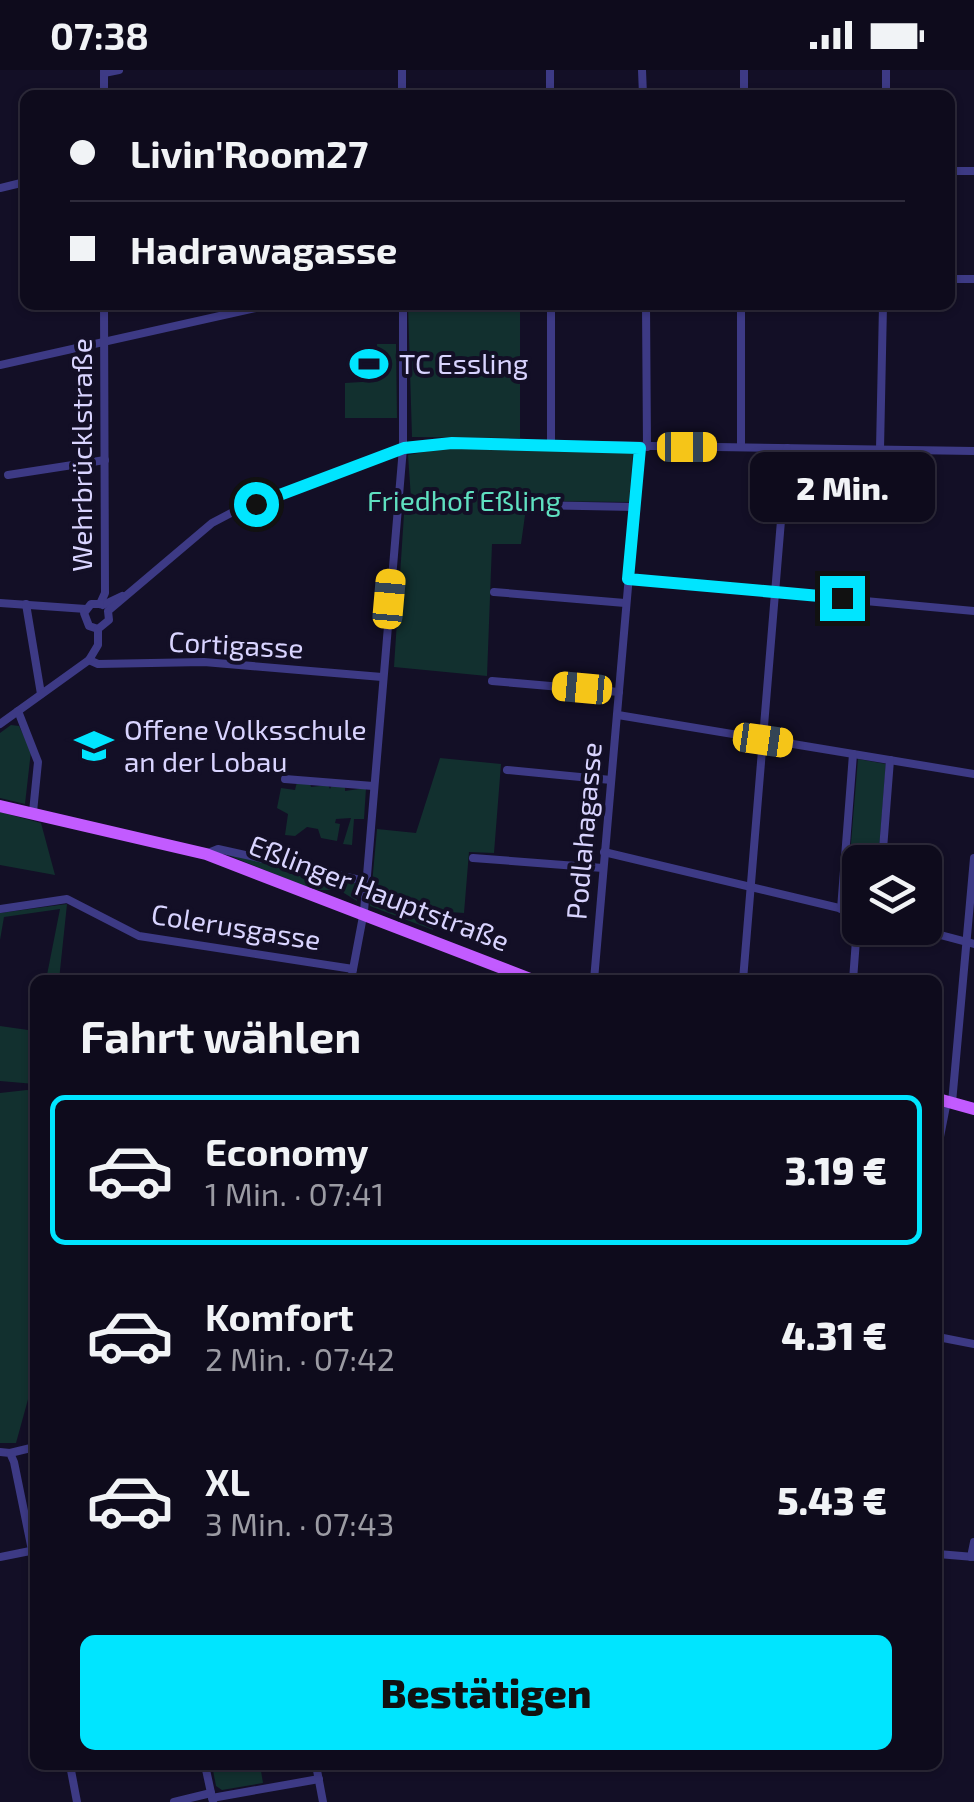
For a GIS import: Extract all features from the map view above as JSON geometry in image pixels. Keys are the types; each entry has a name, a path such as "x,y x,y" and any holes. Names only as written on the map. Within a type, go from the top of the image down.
{"main road":[{"name":"Eßlinger Hauptstraße","path":"0,806 206,854 521,975"},
{"path":"945,1101 974,1109"}],"street":[{"path":"104,72 119,70"},
{"name":"Wehrbrücklstraße","path":"104,310 104,606"},
{"path":"0,365 245,310"},
{"path":"352,975 364,912 404,448 403,310"},
{"path":"551,310 551,444"},
{"name":"Podlahagasse","path":"594,975 625,603 644,448 646,310"},
{"path":"740,447 741,310"},
{"path":"880,449 883,310"},
{"path":"0,604 86,609 104,606 122,596 212,523 404,448 551,444 974,451"},
{"path":"742,975 787,448"},
{"path":"8,475 104,460"},
{"path":"531,505 635,507"},
{"path":"628,579 974,611"},
{"path":"494,592 625,603"},
{"path":"26,604 41,694"},
{"path":"98,629 110,620 104,606"},
{"path":"86,609 84,620 98,629"},
{"path":"0,724 89,660 98,645 98,629"},
{"name":"Cortigasse","path":"89,660 98,664 169,662 382,677"},
{"path":"492,681 619,692"},
{"path":"18,712 38,762 33,812"},
{"path":"618,715 974,774"},
{"path":"604,852 840,909 854,754"},
{"path":"883,845 890,760"},
{"path":"507,770 611,780"},
{"path":"285,778 374,786"},
{"name":"Eßlinger Hauptstraße","path":"206,854 218,849 365,881"},
{"path":"473,858 603,868"},
{"path":"945,1101 970,943 974,858"},
{"name":"Colerusgasse","path":"0,909 68,899 139,936 354,969"},
{"path":"942,936 970,943"},
{"path":"853,975 856,945"},
{"path":"942,1338 974,1344"},
{"path":"30,1448 5,1453 30,1537"},
{"path":"942,1554 972,1557 974,1542"},
{"path":"0,1558 30,1551"},
{"path":"71,1770 77,1802"},
{"path":"206,1770 212,1797"},
{"path":"317,1770 323,1802"},
{"path":"174,1802 319,1779"}],"green space":[{"path":"408,310 520,310 520,438 412,437"},
{"path":"377,344 396,344 397,418 345,418 345,383 378,381"},
{"name":"Friedhof Eßling","path":"445,448 633,453 629,502 527,501 521,544 492,544 487,676 394,667 405,499 411,498 408,455"},
{"path":"11,725 19,726 31,751 25,804 0,798 0,733"},
{"path":"440,758 501,764 494,853 469,852 464,913 436,911 433,930 370,906 377,829 416,833"},
{"path":"858,759 886,764 879,845 851,845"},
{"path":"297,782 310,783 311,787 328,785 330,789 332,785 345,786 345,791 366,788 364,819 354,819 352,845 343,844 351,818 336,819 335,823 340,824 337,841 321,838 318,829 307,827 295,836 285,835 288,814 277,808 281,788 295,790"},
{"path":"0,812 41,823 55,875 0,865"},
{"path":"218,851 355,883 357,901 339,890 314,890"},
{"path":"67,904 60,975 47,975 60,909 4,917 0,940 0,913"},
{"path":"0,1026 30,1030 30,1084 0,1081"},
{"path":"30,1090 30,1392 16,1443 0,1443 0,1093"},
{"path":"213,1770 261,1770 263,1783 222,1790 216,1786"}],"place":[{"name":"TC Essling","path":"369,364"},
{"name":"Offene Volksschule an der Lobau","path":"94,746"}],"route":[{"path":"256,504 404,448 452,443 640,448 628,579 842,598"}]}
